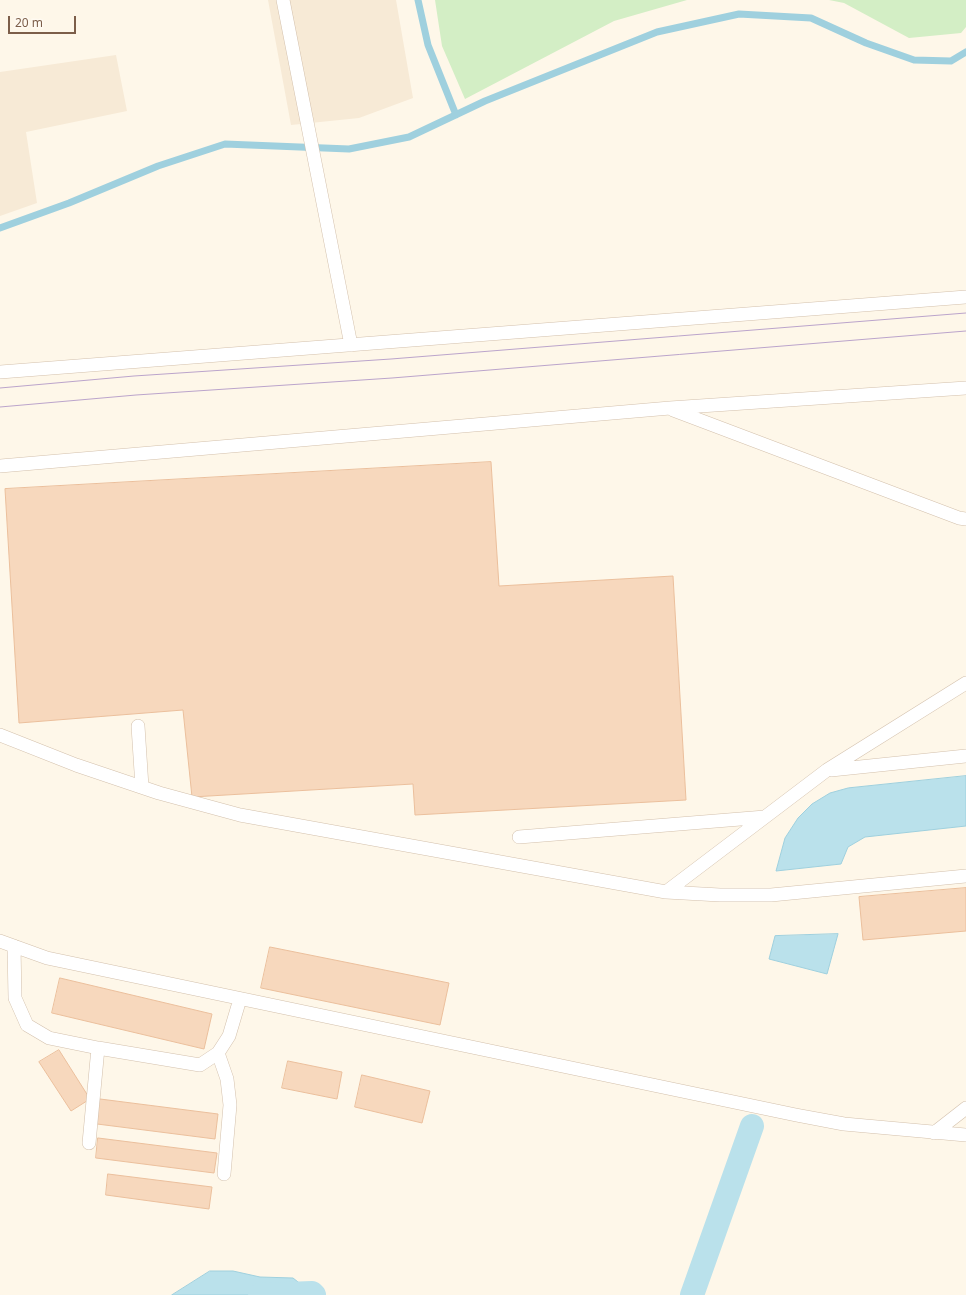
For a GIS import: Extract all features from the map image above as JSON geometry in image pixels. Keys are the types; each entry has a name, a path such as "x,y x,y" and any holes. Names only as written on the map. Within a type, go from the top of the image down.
{"lane":[{"path":"283,0 351,345"},
{"path":"0,372 966,297"},
{"path":"0,466 670,408 966,388"},
{"path":"670,408 966,520"},
{"path":"666,892 827,770 966,683"},
{"path":"138,726 142,787"},
{"path":"0,735 76,766 142,787 240,815 666,892 720,895 771,895 966,876"},
{"path":"827,770 966,756"},
{"path":"519,837 765,817"},
{"path":"0,941 47,958 796,1115 844,1124 966,1135"},
{"path":"14,946 15,998 27,1025 49,1038 98,1048 200,1065 218,1054 229,1036 240,999"},
{"path":"89,1143 98,1048"},
{"path":"218,1054 227,1079 230,1105 224,1174"},
{"path":"934,1133 966,1108"}],"shaded area":[{"path":"268,0 396,0 413,98 359,118 291,125"},
{"path":"116,55 127,111 26,132 37,203 0,216 0,72"}],"green space":[{"path":"435,0 687,0 614,21 465,99 442,46"},
{"path":"829,0 966,0 966,27 961,33 909,38 844,3"}],"water":[{"path":"966,776 966,826 865,837 848,847 841,864 776,871 785,838 798,818 812,804 830,793 848,788"},
{"path":"838,934 827,974 769,959 775,936"},
{"path":"210,1271 233,1271 260,1277 293,1278 312,1293 311,1295 172,1295"}],"building":[{"path":"491,462 499,586 673,576 686,800 415,815 413,784 192,797 183,710 19,723 5,489"},
{"path":"966,888 966,931 863,940 859,897"},
{"path":"270,947 449,983 440,1025 261,988"},
{"path":"60,978 212,1014 204,1049 52,1013"},
{"path":"59,1050 90,1099 71,1111 39,1062"},
{"path":"288,1061 342,1072 337,1099 282,1088"},
{"path":"362,1075 430,1091 422,1123 355,1107"},
{"path":"100,1099 218,1114 215,1139 97,1124"},
{"path":"98,1138 217,1153 214,1173 96,1158"},
{"path":"108,1174 212,1187 209,1209 106,1195"}],"waterway":[{"path":"418,0 428,45 456,115"},
{"path":"0,228 69,203 158,166 225,144 349,149 409,137 485,101 657,32 739,14 811,18 866,43 914,60 951,61 966,52"},
{"path":"692,1295 752,1126"},
{"path":"260,1295 312,1293 314,1295"}],"tram line":[{"path":"0,388 134,376 391,359 966,313"},
{"path":"0,407 136,395 392,378 966,331"}]}
